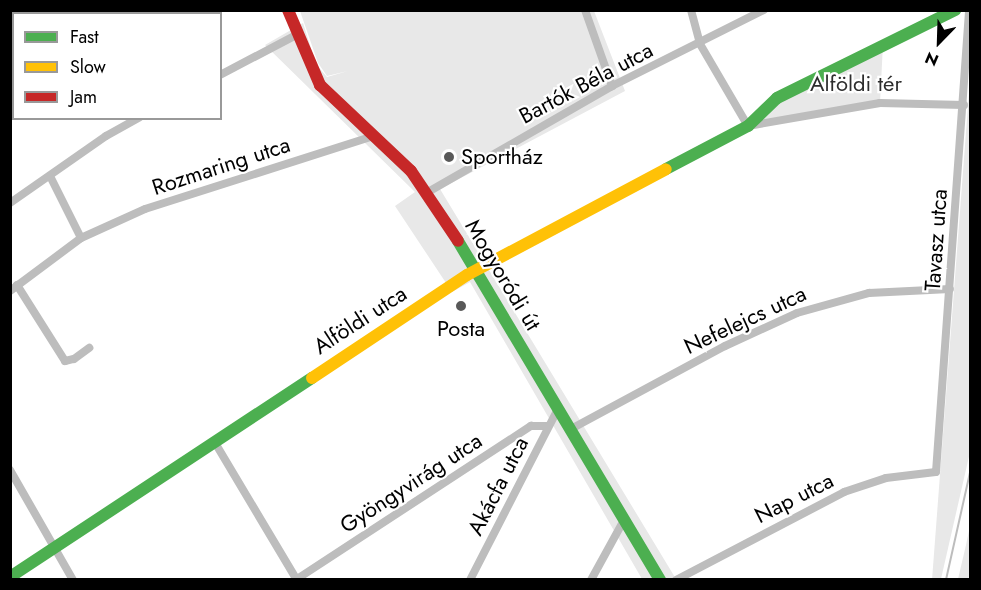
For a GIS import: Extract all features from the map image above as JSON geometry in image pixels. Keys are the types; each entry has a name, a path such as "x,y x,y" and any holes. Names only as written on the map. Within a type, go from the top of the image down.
{"street":[{"name":"Mogyoródi út","path":"288,10 320,85 428,192 660,579"},
{"path":"585,10 612,86"},
{"path":"691,10 700,44 748,126"},
{"name":"Bartók Béla utca","path":"428,192 612,86 764,10"},
{"name":"Alföldi utca","path":"10,577 56,549 214,441 476,270 748,126 777,98 956,10"},
{"name":"Tavasz utca","path":"936,472 969,10"},
{"path":"222,74 297,34"},
{"name":"Alföldi utca","path":"748,126 880,103 964,105"},
{"path":"10,202 136,120"},
{"name":"Rozmaring utca","path":"89,348 74,359 64,361 14,288 81,238 145,209 374,136"},
{"path":"50,176 81,238"},
{"name":"Nefelejcs utca","path":"569,430 734,342 797,313 869,293 950,289"},
{"name":"Akácfa utca","path":"470,579 558,409"},
{"name":"Gyöngyvirág utca","path":"297,579 531,426 548,426"},
{"path":"214,441 297,579"},
{"path":"10,470 73,579"},
{"name":"Nap utca","path":"676,579 844,492 886,478 936,472"},
{"path":"591,579 624,520"}],"green space":[{"path":"300,11 594,11 625,91 440,189 676,579 642,579 470,282 452,292 395,206 415,192 265,45 303,23 316,64 327,77 348,71 327,76 318,63"},
{"name":"Alföldi tér","path":"883,44 880,103 748,126 777,98"},
{"path":"970,80 970,452 941,579 932,580"},
{"path":"970,526 970,579 958,579 966,545"}],"tram line":[{"path":"946,580 970,473"}],"traffic: fast":[{"path":"666,169 748,126 777,98 955,10"},
{"path":"458,241 660,580"},
{"path":"10,577 312,378"}],"traffic: slow":[{"path":"312,378 467,275 666,169"}],"traffic: jam":[{"path":"288,10 320,85 411,171 458,241"}],"place":[{"name":"Sportház","path":"449,157"},
{"name":"Posta","path":"461,306"}]}
